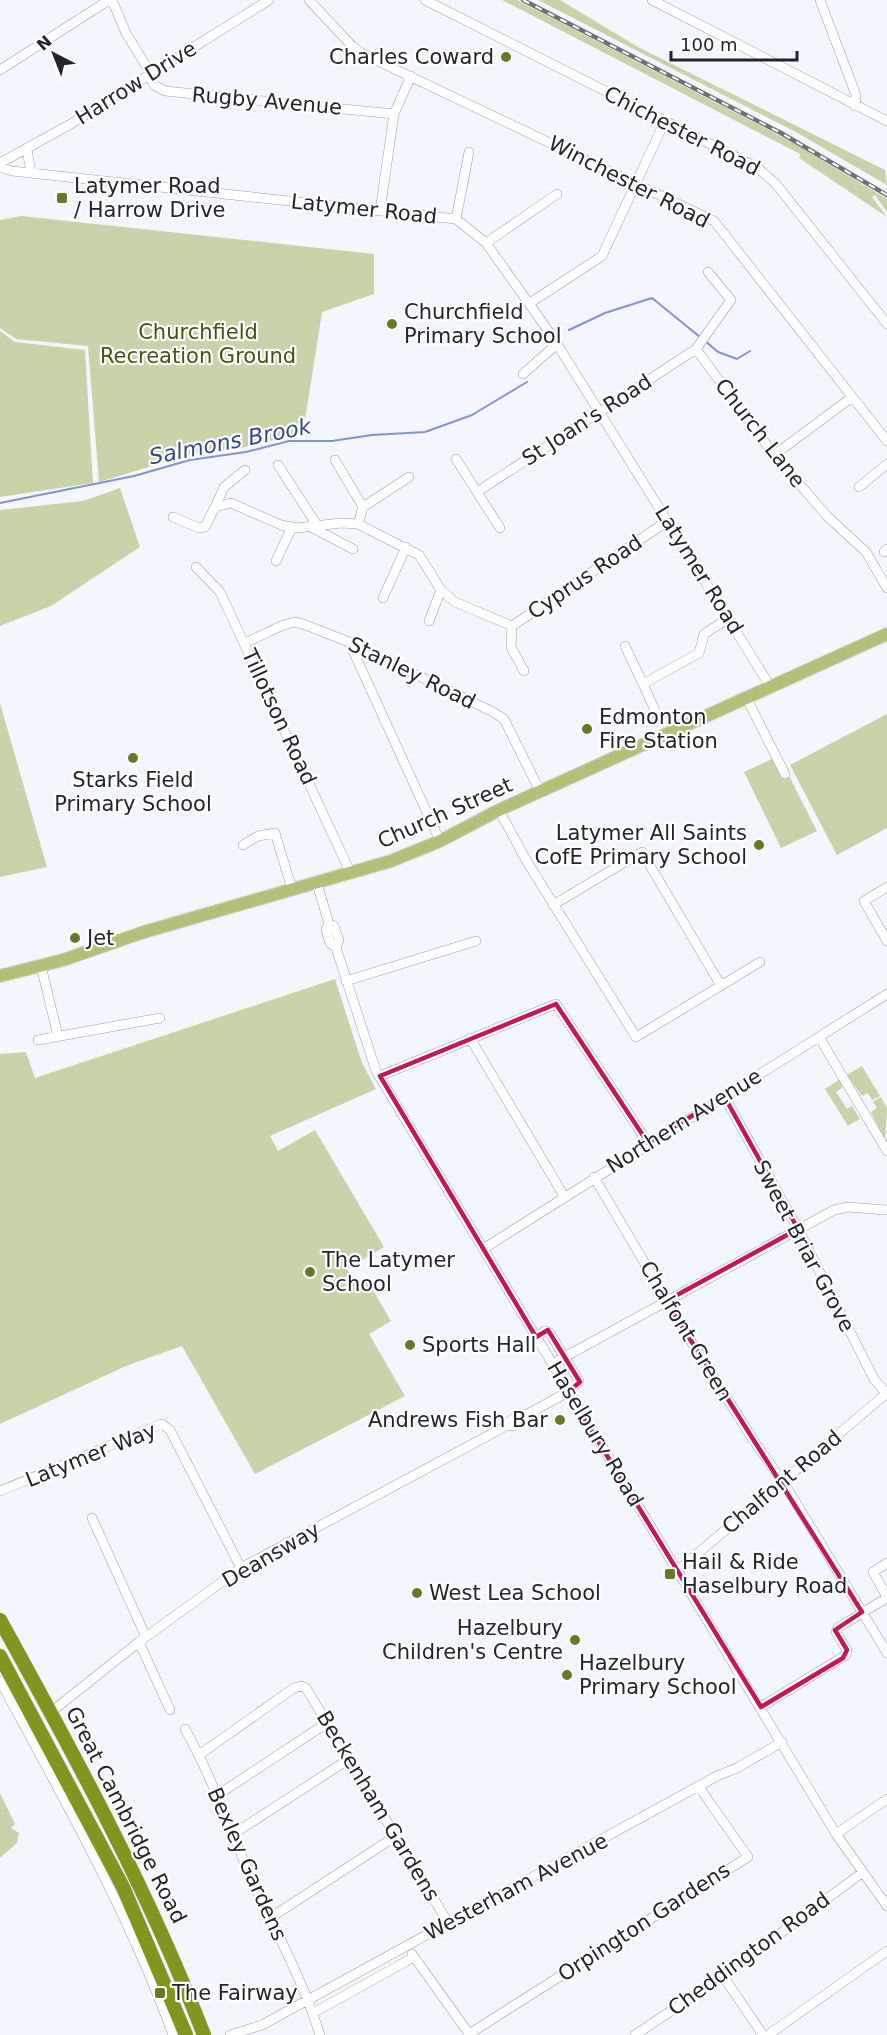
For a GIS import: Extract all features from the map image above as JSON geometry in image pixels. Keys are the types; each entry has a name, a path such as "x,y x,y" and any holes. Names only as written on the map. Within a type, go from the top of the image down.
{"highway":[{"name":"Great Cambridge Road","path":"0,1620 51,1712 138,1880 204,2035"},
{"name":"Great Cambridge Road","path":"0,1656 71,1799 143,1931 186,2035"}],"main road":[{"name":"Church Street","path":"0,976 41,966 144,932 351,874 440,841 540,791 887,634"}],"street":[{"path":"0,70 111,0 149,74"},
{"name":"Harrow Drive","path":"0,165 269,0"},
{"name":"Winchester Road","path":"309,0 352,46 374,59 638,182 714,221 887,441"},
{"name":"Chichester Road","path":"425,0 748,161 768,175 887,324"},
{"path":"652,0 887,121"},
{"path":"820,0 856,95 855,106"},
{"name":"Rugby Avenue","path":"149,74 154,85 165,91 394,114"},
{"path":"380,211 394,114 411,76"},
{"path":"530,303 602,256 665,121"},
{"path":"27,149 31,173"},
{"path":"456,219 469,152"},
{"name":"Latymer Road","path":"0,165 31,173 456,219 486,243 530,303 669,520 770,686"},
{"path":"486,243 558,194"},
{"path":"697,346 731,300 708,272"},
{"path":"521,371 557,344"},
{"name":"St Joan's Road","path":"477,492 697,346"},
{"name":"Church Lane","path":"697,346 774,455 828,517 866,552 887,588"},
{"path":"774,455 851,398"},
{"path":"456,459 500,528"},
{"path":"335,460 363,507"},
{"path":"859,487 887,464"},
{"path":"278,465 313,525 352,549"},
{"path":"173,517 199,528 205,527 224,487 245,470"},
{"path":"358,524 363,507 409,477"},
{"path":"214,507 231,504 281,525 292,527 358,524 419,555 441,590 454,602 512,626"},
{"name":"Cyprus Road","path":"524,671 511,647 512,626 669,520"},
{"path":"276,561 292,527"},
{"path":"383,598 406,547"},
{"name":"Tillotson Road","path":"196,567 220,592 351,874"},
{"path":"429,621 441,590"},
{"path":"643,684 699,653 704,634 729,618"},
{"name":"Stanley Road","path":"245,644 294,622 349,642 504,719 540,791"},
{"path":"349,642 440,841"},
{"path":"625,646 658,717"},
{"path":"746,697 785,774"},
{"path":"499,810 553,905 636,1037 720,984 760,962"},
{"path":"243,845 258,836 275,833 292,889"},
{"path":"553,905 642,852 720,984"},
{"name":"Haselbury Road","path":"317,883 329,924 334,926 339,940 336,947 367,1050 380,1076 836,1834 887,1906"},
{"path":"887,886 864,901 887,941"},
{"path":"346,981 476,941"},
{"path":"41,966 58,1036"},
{"name":"Northern Avenue","path":"483,1249 887,994"},
{"path":"380,1076 556,1004 648,1143"},
{"path":"39,1040 160,1018"},
{"path":"819,1037 887,1151"},
{"path":"470,1038 564,1196"},
{"name":"Sweet Briar Grove","path":"724,1096 798,1229 874,1379 886,1396"},
{"name":"Chalfont Green","path":"594,1177 666,1301 738,1417 782,1481 887,1653"},
{"path":"552,1365 564,1356 840,1208 887,1208"},
{"path":"536,1337 548,1331 564,1356 579,1383 568,1392"},
{"name":"Deansway","path":"51,1712 143,1640 241,1568 508,1425 513,1426 524,1420 526,1415 568,1392"},
{"name":"Chalfont Road","path":"677,1571 886,1396"},
{"name":"Latymer Way","path":"0,1491 162,1424 170,1430 241,1568"},
{"path":"92,1518 170,1710"},
{"path":"761,1707 846,1655 848,1650 836,1632 839,1627 886,1597 873,1572 887,1563"},
{"path":"0,1681 71,1799 144,1963 173,2035"},
{"name":"Beckenham Gardens","path":"199,1755 294,1688 301,1686 306,1688 449,1924"},
{"path":"216,1796 327,1723"},
{"name":"Bexley Gardens","path":"185,1729 199,1755 232,1835 308,2000 320,2035"},
{"name":"Westerham Avenue","path":"230,2035 245,2033 308,2000 782,1742"},
{"path":"232,1835 348,1759"},
{"name":"Orpington Gardens","path":"469,2035 748,1857 699,1787"},
{"path":"836,1834 887,1799"},
{"path":"270,1918 396,1836"},
{"name":"Cheddington Road","path":"635,2035 723,1976 863,1872"},
{"path":"408,1945 469,2035"},
{"path":"768,2035 887,1951"},
{"name":"Westerham Avenue","path":"313,2013 414,1957"},
{"path":"359,1972 365,1984"},
{"path":"723,1976 763,2035"}],"highlighted area":[{"path":"556,1004 648,1143 724,1096 798,1229 666,1301 862,1612 835,1630 847,1650 843,1658 761,1707 568,1392 580,1382 548,1330 536,1337 380,1076"}],"green space":[{"path":"502,0 517,0 792,142 887,199 887,212 875,195 872,197 887,217 799,158 800,154"},
{"path":"538,0 560,0 638,47 885,170 887,185 794,131"},
{"name":"Churchfield Recreation Ground","path":"21,216 374,254 374,294 322,312 303,433 241,448 188,455 99,482 88,346 16,339 0,328 0,220"},
{"path":"0,331 15,342 85,350 93,483 0,497"},
{"path":"120,488 140,547 51,606 0,626 0,510 83,501"},
{"path":"0,703 47,867 0,877"},
{"path":"887,714 887,828 837,855 790,765"},
{"path":"774,758 788,774 817,831 781,848 744,772"},
{"path":"335,979 362,1063 376,1089 270,1136 278,1151 315,1130 384,1247 347,1269 356,1284 366,1278 391,1321 369,1334 405,1396 255,1474 182,1346 126,1366 0,1424 0,1054 26,1052 35,1078"},
{"path":"862,1066 880,1096 872,1100 868,1093 862,1096 847,1075"},
{"path":"840,1079 842,1088 836,1092 847,1109 852,1106 860,1119 848,1126 825,1089"},
{"path":"881,1097 887,1108 885,1140 871,1112 877,1108 873,1102"},
{"path":"0,1793 15,1824 11,1828 19,1833 17,1843 0,1858"}],"waterway":[{"name":"Salmons Brook","path":"569,330 605,313 652,298 700,337"},
{"name":"Salmons Brook","path":"704,340 718,352 737,359 750,351"},
{"name":"Salmons Brook","path":"0,503 134,476 190,460 246,452 289,441 332,441 372,435 425,432 472,415 527,382"}],"railway":[{"path":"523,0 781,133 887,195"}],"place":[{"name":"Charles Coward","path":"506,57"},
{"name":"Latymer Road / Harrow Drive","path":"62,198"},
{"name":"Churchfield Primary School","path":"392,324"},
{"name":"Edmonton Fire Station","path":"587,729"},
{"name":"Starks Field Primary School","path":"133,758"},
{"name":"Latymer All Saints CofE Primary School","path":"759,845"},
{"name":"Jet","path":"75,938"},
{"name":"The Latymer School","path":"310,1272"},
{"name":"Sports Hall","path":"410,1345"},
{"name":"Andrews Fish Bar","path":"560,1420"},
{"name":"Hail & Ride Haselbury Road","path":"670,1574"},
{"name":"West Lea School","path":"417,1593"},
{"name":"Hazelbury Children's Centre","path":"575,1640"},
{"name":"Hazelbury Primary School","path":"567,1675"},
{"name":"The Fairway","path":"160,1993"}]}
